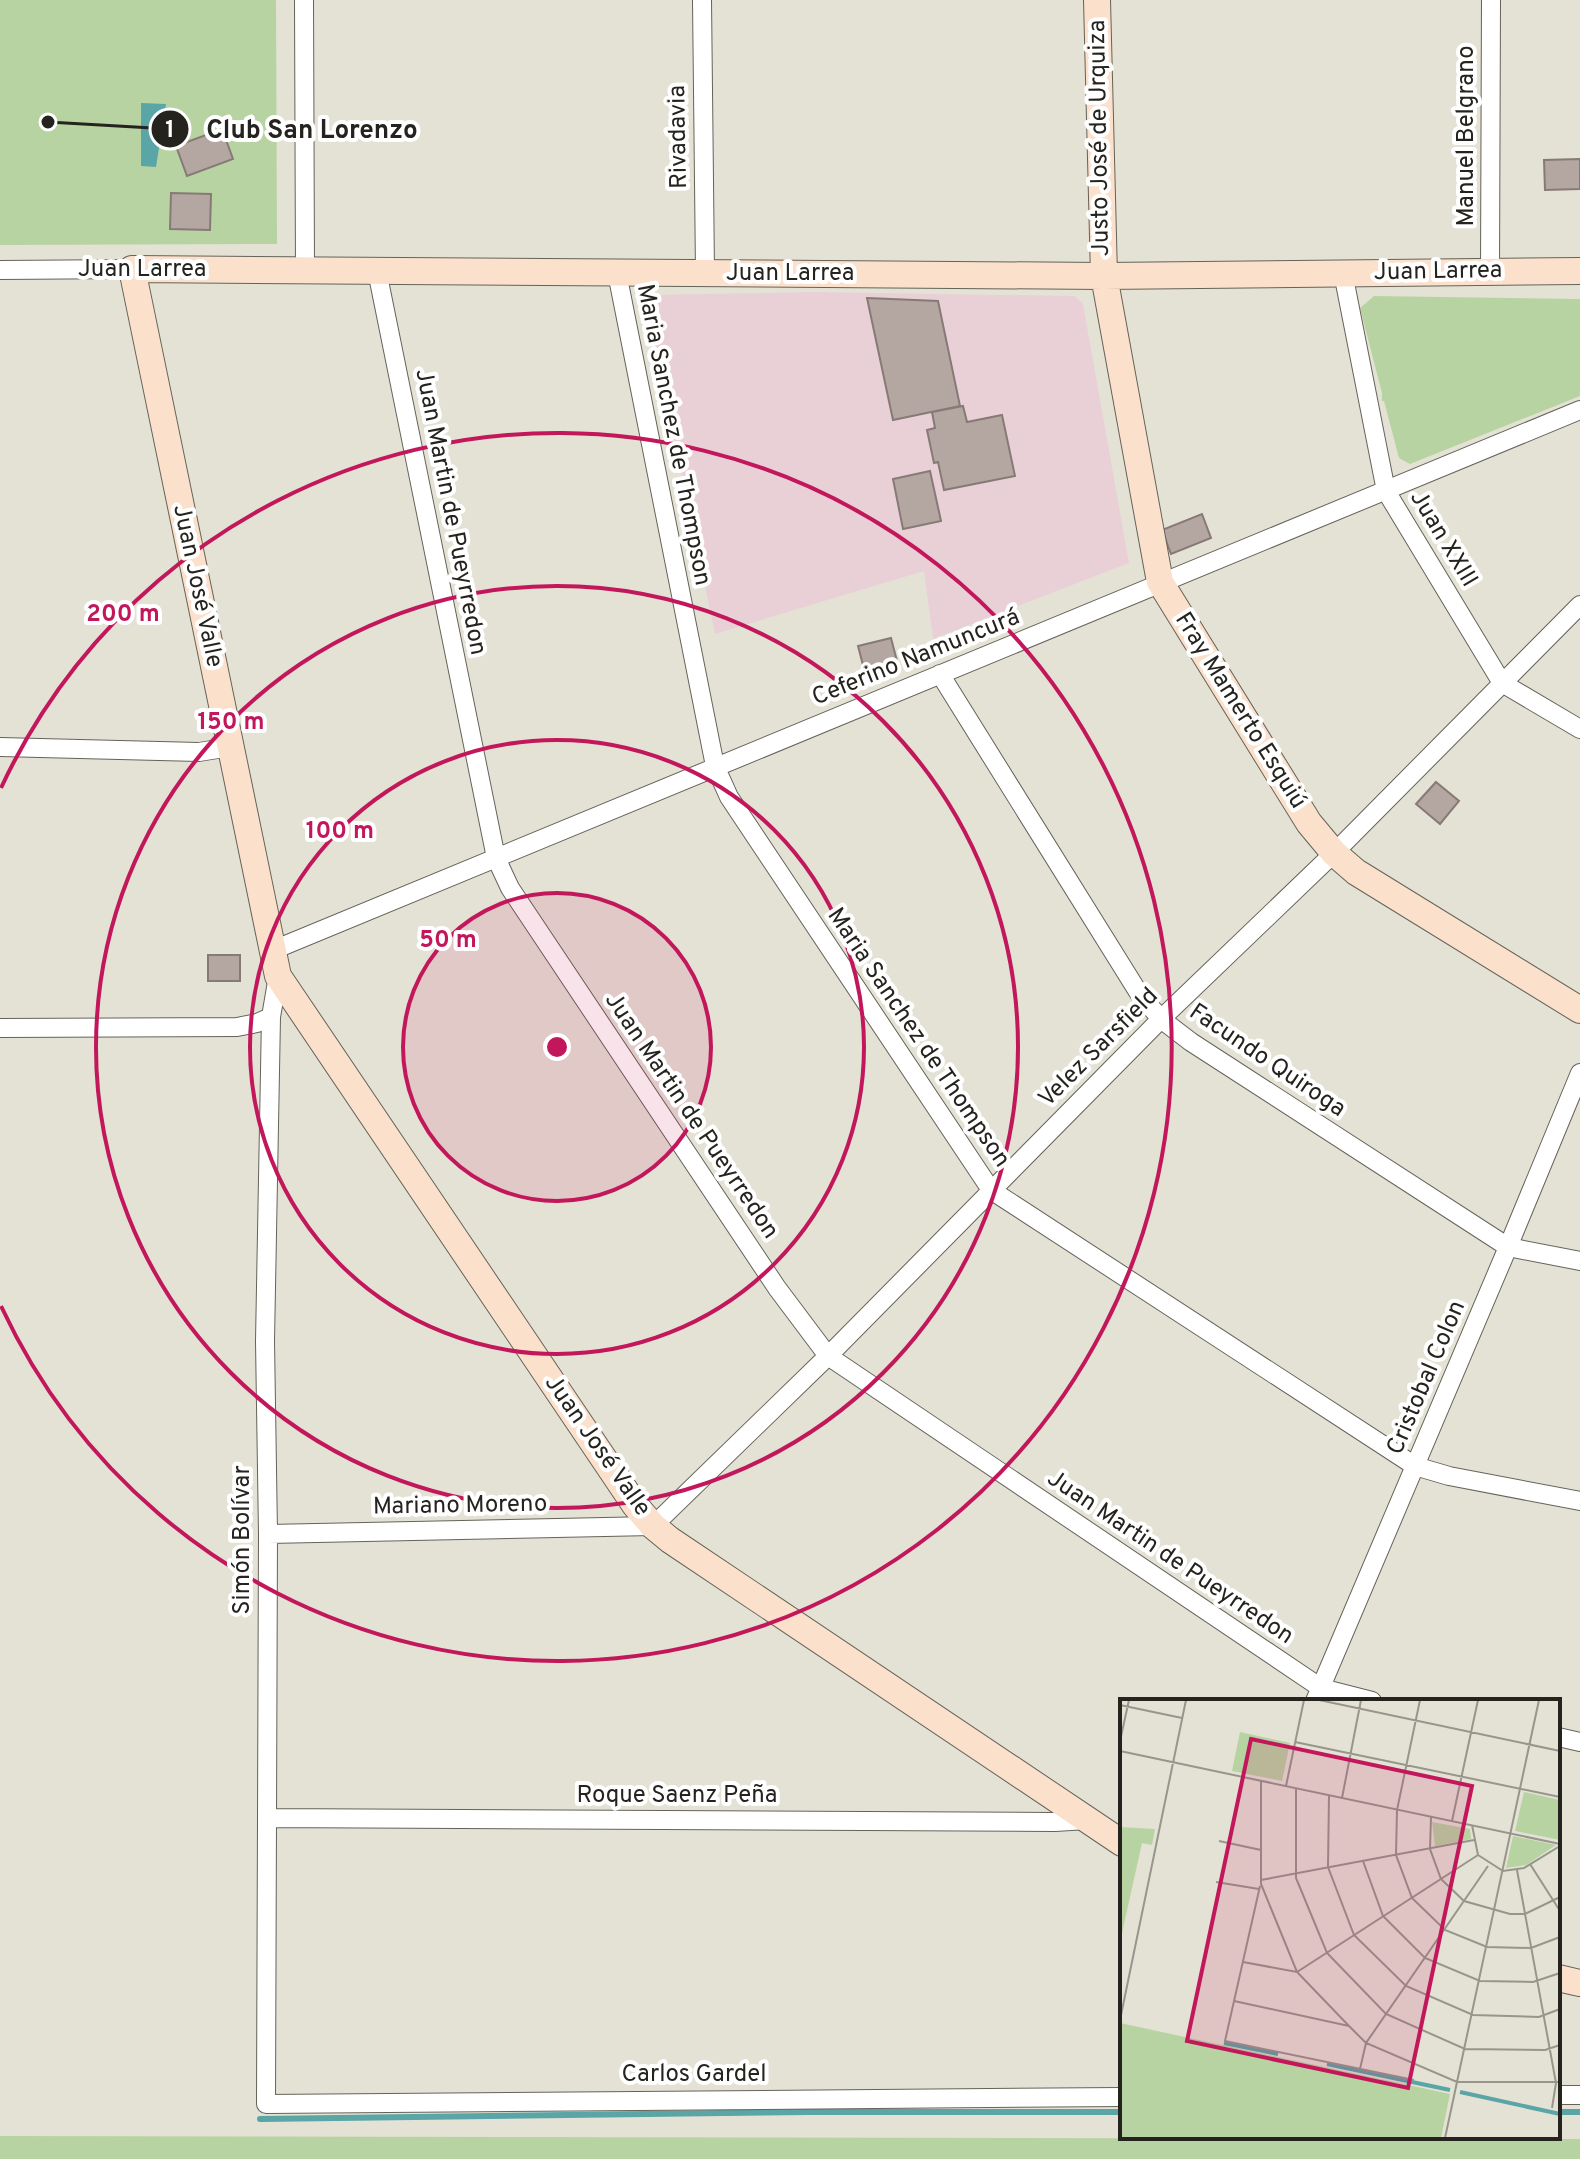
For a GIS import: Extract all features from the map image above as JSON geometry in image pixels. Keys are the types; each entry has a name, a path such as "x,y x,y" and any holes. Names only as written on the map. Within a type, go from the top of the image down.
{"street":[{"path":"304,0 305,271"},
{"name":"Rivadavia","path":"702,0 705,273"},
{"name":"Justo José de Urquiza","path":"1097,0 1104,276"},
{"name":"Manuel Belgrano","path":"1490,272 1491,0"},
{"name":"Juan José Valle","path":"132,269 278,976 635,1505 653,1526 1120,1842"},
{"name":"Juan Larrea","path":"0,270 1104,276 1580,271"},
{"name":"Juan Martin de Pueyrredon","path":"377,271 496,858 510,888 777,1288 828,1356 1318,1695 1354,1699"},
{"name":"Maria Sanchez de Thompson","path":"617,273 715,766 729,797 991,1190 1415,1466 1449,1476 1580,1501"},
{"name":"Juan XXIII","path":"1343,273 1386,491 1502,683 1580,729"},
{"name":"Fray Mamerto Esquiú","path":"1104,276 1160,582 1309,823 1334,853 1356,872 1580,1010"},
{"name":"Ceferino Namuncurá","path":"271,951 1580,410"},
{"name":"Velez Sarsfield","path":"653,1526 828,1356 1161,1019 1334,853 1580,605"},
{"name":"Facundo Quiroga","path":"940,674 1140,995 1161,1019 1191,1042 1508,1247 1580,1261"},
{"path":"0,747 199,752 230,747"},
{"name":"Simón Bolívar","path":"266,2104 268,1534 265,1341 271,1017 278,976"},
{"path":"0,1028 237,1027 271,1017"},
{"name":"Cristobal Colon","path":"1318,1695 1580,1073"},
{"name":"Mariano Moreno","path":"268,1534 653,1526"},
{"path":"1560,1737 1580,1742"},
{"name":"Roque Saenz Peña","path":"267,1818 1087,1820"},
{"path":"1560,1978 1580,1983"},
{"name":"Carlos Gardel","path":"266,2104 1120,2097"}],"shaded area":[{"path":"814,292 1075,296 1083,304 1129,563 933,639 924,571 715,634 644,295"}],"green space":[{"path":"0,0 276,0 277,244 0,245"},
{"path":"1374,296 1580,299 1580,396 1410,464 1399,458 1360,308"},
{"path":"0,2136 1580,2139 1580,2159 0,2159"}],"water":[{"path":"141,103 166,104 156,167 141,166"}],"building":[{"path":"222,129 233,159 187,176 176,146"},
{"path":"1580,159 1580,189 1545,190 1544,160"},
{"path":"171,193 211,194 210,230 170,229"},
{"path":"867,298 938,301 960,406 893,420"},
{"path":"963,406 967,422 1002,415 1015,476 944,490 927,430 935,428 932,412"},
{"path":"930,471 941,521 903,529 893,479"},
{"path":"1202,514 1211,538 1171,554 1162,530"},
{"path":"891,638 897,661 864,669 858,646"},
{"path":"1436,782 1459,801 1440,824 1416,804"},
{"path":"208,955 240,955 240,981 208,981"}],"waterway":[{"path":"260,2119 807,2112 1120,2112"},
{"path":"1560,2112 1580,2112"}],"place":[{"name":"Club San Lorenzo","path":"48,122"}]}
